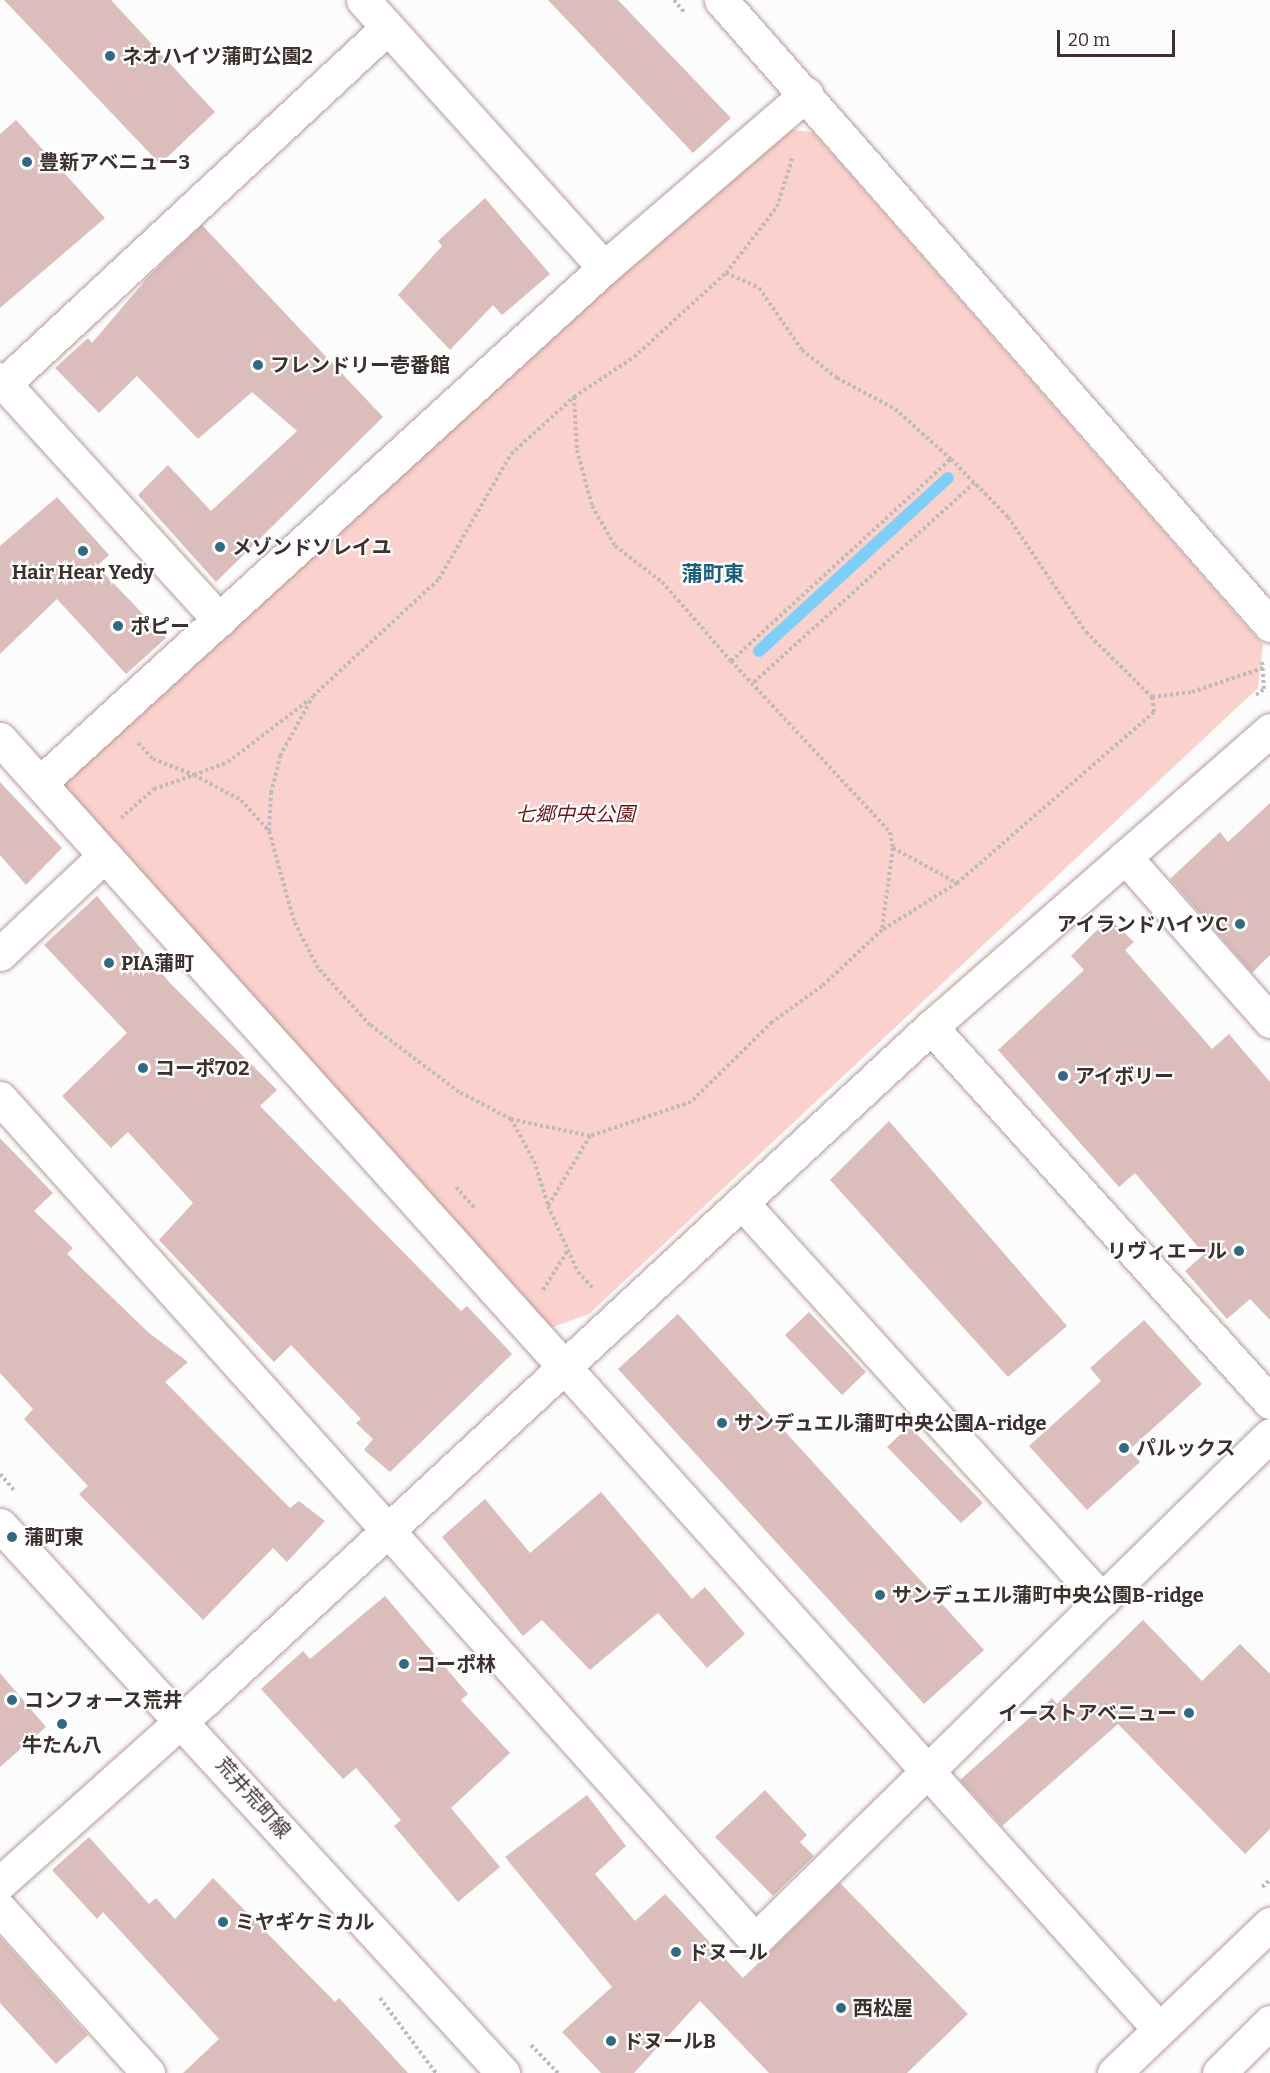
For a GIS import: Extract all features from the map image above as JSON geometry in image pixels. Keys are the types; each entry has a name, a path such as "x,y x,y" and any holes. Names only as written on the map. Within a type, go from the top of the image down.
{"street":[{"path":"363,0 604,268"},
{"path":"721,0 806,94 1270,625"},
{"path":"219,620 2,381 388,27"},
{"path":"40,783 604,268 806,94"},
{"path":"0,1883 183,1720 389,1531 563,1366 743,1204 931,1027 1270,730"},
{"path":"0,739 1159,2029"},
{"path":"0,954 105,855"},
{"path":"1125,857 1270,1021"},
{"path":"931,1027 1270,1402"},
{"path":"0,1098 755,1940 1270,1435"},
{"path":"743,1204 1102,1600"},
{"name":"荒井荒町線","path":"0,1525 183,1720 503,2073"},
{"path":"0,1909 148,2073"},
{"path":"1114,2073 1270,1924"},
{"path":"1219,2073 1270,2022"}],"path":[{"path":"118,821 154,789 228,762 313,696 439,579 511,454 574,397 634,357 726,273 777,207 794,150"},
{"path":"313,696 280,756 269,831 294,921 318,968 370,1025 459,1092 511,1119 590,1136 691,1102 772,1022 822,986 882,930 957,883 1154,712 1152,697 1086,632 1008,517 951,459 895,409 837,378 802,350 759,288 726,273"},
{"path":"574,397 578,450 592,506 615,546 662,582 840,780 865,800 890,832 893,848 882,930"},
{"path":"731,661 951,459"},
{"path":"754,682 974,483"},
{"path":"1152,697 1192,692 1266,667"},
{"path":"114,716 153,759 194,775 241,800 269,831"},
{"path":"893,848 957,883"},
{"path":"511,1119 534,1161 548,1206 578,1272 600,1295"},
{"path":"548,1206 590,1136"},
{"path":"536,1300 568,1250"}],"green space":[{"name":"七郷中央公園","path":"783,129 813,132 1263,645 1258,688 589,1314 553,1327 527,1326 40,783"}],"building":[{"name":"ネオハイツ蒲町公園2","path":"4,0 111,0 215,112 160,164"},
{"path":"548,0 618,0 731,118 693,153"},
{"name":"豊新アベニュー3","path":"16,120 105,218 0,308 0,134"},
{"path":"485,198 550,274 502,315 493,305 450,350 398,295 442,246 438,241"},
{"path":"202,225 383,417 216,582 138,495 168,465 211,511 297,431 252,392 198,439 137,376 99,413 55,368 88,338 92,343 148,277"},
{"path":"57,497 109,555 97,566 166,638 126,674 57,599 0,654 0,546"},
{"path":"0,782 62,848 26,885 0,855"},
{"name":"アイランドハイツC","path":"1270,803 1270,955 1252,973 1170,879 1220,832 1228,842"},
{"path":"97,896 170,983 277,1090 260,1106 461,1311 467,1306 512,1354 390,1472 364,1450 373,1439 356,1423 361,1419 291,1345 274,1362 159,1240 193,1203 128,1132 111,1148 62,1096 127,1033 44,945"},
{"path":"1109,918 1134,942 1125,950 1212,1049 1229,1034 1270,1082 1270,1320 1250,1299 1227,1319 1185,1271 1204,1254 1135,1173 1119,1187 998,1050 1084,970 1071,956"},
{"path":"889,1121 1067,1326 1008,1377 830,1180"},
{"path":"0,1138 53,1193 34,1211 73,1248 67,1254 149,1333 188,1362 165,1382 290,1508 299,1501 325,1521 287,1562 273,1548 203,1620 79,1494 88,1486 24,1419 33,1409 0,1373"},
{"path":"809,1312 866,1372 842,1395 785,1335"},
{"path":"678,1314 984,1650 924,1704 618,1369"},
{"path":"1144,1320 1202,1384 1129,1450 1140,1462 1087,1510 1029,1446 1101,1381 1090,1368"},
{"path":"909,1426 983,1503 961,1523 887,1447"},
{"path":"601,1492 692,1599 705,1587 745,1634 707,1668 658,1613 590,1670 542,1620 523,1636 442,1537 485,1499 530,1553"},
{"path":"385,1596 468,1694 461,1700 510,1753 451,1808 500,1867 458,1902 394,1826 401,1820 356,1768 343,1779 261,1689 303,1651 310,1659"},
{"name":"イーストアベニュー","path":"1143,1620 1202,1681 1240,1644 1270,1674 1270,1829 1245,1854 1118,1724 1002,1826 960,1780 1052,1698 1057,1704"},
{"name":"コンフォース荒井","path":"0,1673 46,1727 0,1767"},
{"path":"765,1790 807,1835 800,1842 814,1856 773,1896 715,1837"},
{"path":"587,1795 626,1846 595,1874 635,1921 665,1894 743,1978 840,1883 968,2014 907,2073 769,2073 700,2001 634,2073 601,2073 562,2032 612,1987 505,1857"},
{"path":"89,1837 149,1904 156,1898 175,1919 213,1878 335,2002 339,1998 408,2073 183,2073 219,2039 103,1912 97,1919 52,1870"},
{"path":"0,1937 88,2035 56,2064 0,2003"}],"waterway":[{"path":"759,651 948,478"}],"place":[{"name":"ネオハイツ蒲町公園2","path":"110,56"},
{"name":"豊新アベニュー3","path":"27,162"},
{"name":"フレンドリー壱番館","path":"258,365"},
{"name":"メゾンドソレイユ","path":"220,547"},
{"name":"Hair Hear Yedy","path":"83,551"},
{"name":"ポピー","path":"118,626"},
{"name":"アイランドハイツC","path":"1240,924"},
{"name":"PIA蒲町","path":"109,963"},
{"name":"コーポ702","path":"143,1068"},
{"name":"アイボリー","path":"1063,1076"},
{"name":"リヴィエール","path":"1239,1251"},
{"name":"サンデュエル蒲町中央公園A-ridge","path":"722,1423"},
{"name":"パルックス","path":"1124,1448"},
{"name":"蒲町東","path":"12,1537"},
{"name":"サンデュエル蒲町中央公園B-ridge","path":"880,1595"},
{"name":"コーポ林","path":"404,1664"},
{"name":"コンフォース荒井","path":"12,1700"},
{"name":"イーストアベニュー","path":"1189,1713"},
{"name":"牛たん八","path":"62,1724"},
{"name":"ミヤギケミカル","path":"223,1922"},
{"name":"ドヌール","path":"676,1952"},
{"name":"西松屋","path":"841,2008"},
{"name":"ドヌールB","path":"611,2041"}],"district":[{"name":"蒲町東","path":"713,574"}]}
